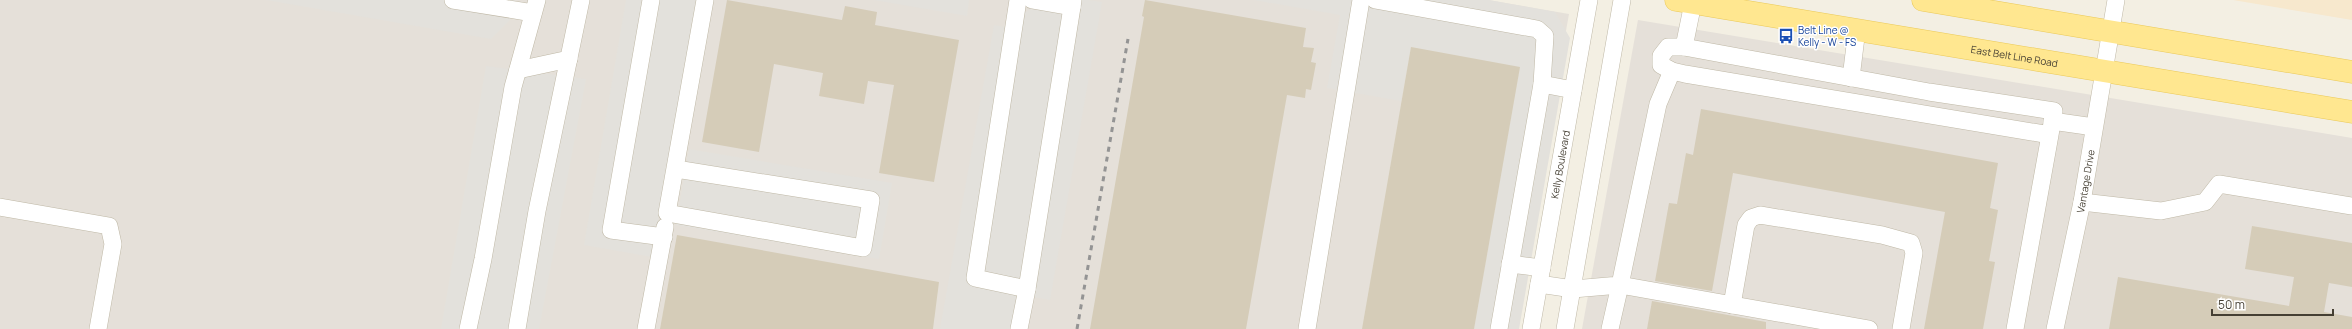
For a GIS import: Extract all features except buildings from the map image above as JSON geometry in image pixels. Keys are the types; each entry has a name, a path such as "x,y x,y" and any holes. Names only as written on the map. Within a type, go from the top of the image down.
{"main road":[{"path":"1923,0 2352,72"},
{"name":"East Belt Line Road","path":"1685,1 2352,112"}],"street":[{"path":"453,0 535,7 518,70 483,260 468,329"},
{"path":"517,329 537,211 581,0"},
{"path":"652,0 611,230 664,238"},
{"path":"646,329 664,238 667,213 705,0"},
{"path":"1018,0 975,278 1027,289"},
{"path":"1019,329 1027,289 1073,3 1032,0"},
{"path":"1307,329 1361,0"},
{"path":"1375,0 1537,29 1545,36 1542,84 1499,329"},
{"name":"Kelly Boulevard","path":"1531,329 1589,0"},
{"path":"1565,329 1622,0"},
{"name":"Vantage Drive","path":"2055,329 2082,202 2116,0"},
{"path":"1684,47 1685,1"},
{"path":"1851,78 1857,29"},
{"path":"2015,329 2051,128 2054,111 1851,78 1684,47 1668,47 1661,56 1661,65 1672,71 2051,128 2094,127"},
{"path":"518,70 569,59"},
{"path":"1610,329 1658,104 1672,71"},
{"path":"1542,84 1573,90"},
{"path":"667,213 863,248 872,200 676,169"},
{"path":"2082,202 2161,211 2205,202 2219,184 2352,206"},
{"path":"0,207 108,226 113,244 98,329"},
{"path":"1732,305 1746,225 1751,218 1760,215 1882,235 1911,243 1914,253 1901,329"},
{"path":"1510,264 1572,289 1620,285 1869,329"}],"shaded area":[{"path":"0,0 1488,0 1569,14 1512,329 0,329"},
{"path":"266,0 515,0 511,19 491,39"},
{"path":"626,0 696,0 652,257 584,245"},
{"path":"874,0 969,0 967,16"},
{"path":"1042,0 1088,0 1102,2 1050,300 1028,296 1022,329 940,329 994,25 1006,27"},
{"path":"1254,0 1489,0 1555,12 1570,38 1519,329 1474,329 1520,67 1411,47 1401,101 1327,88 1340,15"},
{"path":"2233,0 2352,0 2352,20"},
{"path":"1638,20 2352,138 2352,329 1582,329"},
{"path":"486,66 586,79 539,329 441,329"},
{"path":"689,149 892,183 879,259 676,225"}],"railway":[{"path":"1077,329 1128,39"}],"place":[{"name":"Belt Line @ Kelly - W - FS","path":"1786,36"}]}
